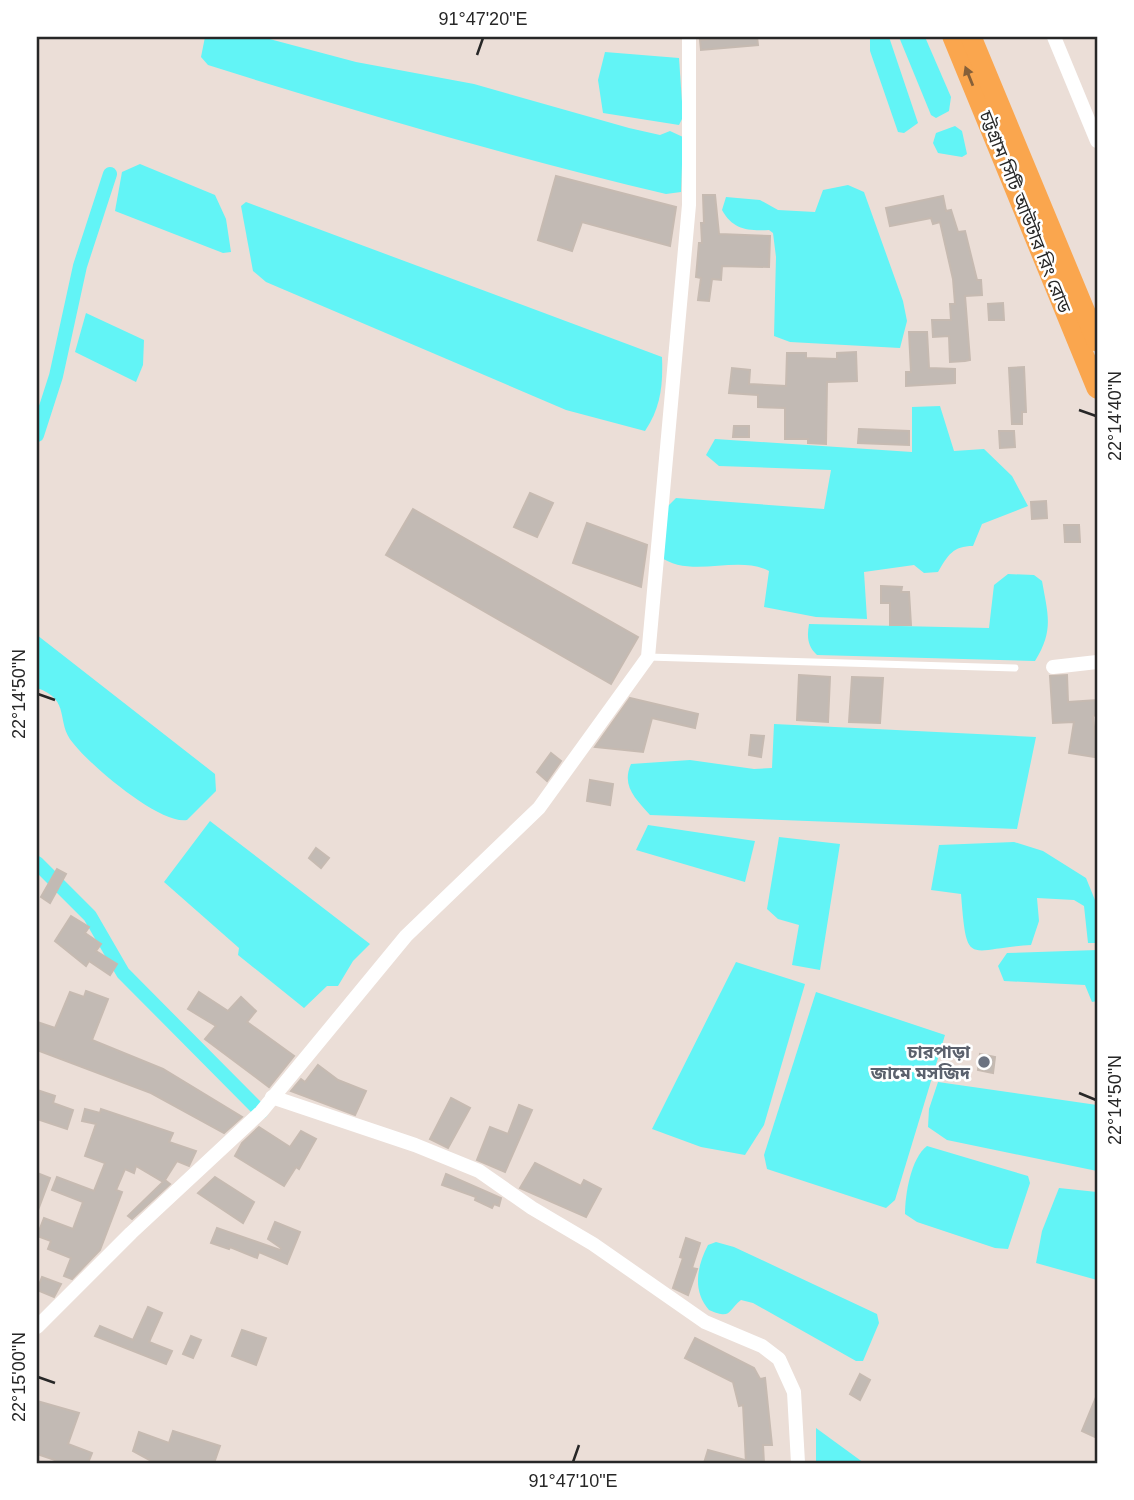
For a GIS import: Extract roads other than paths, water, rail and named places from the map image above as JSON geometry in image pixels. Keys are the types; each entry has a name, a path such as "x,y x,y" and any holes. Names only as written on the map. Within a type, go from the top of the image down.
{"main road":[{"name":"চট্টগ্রাম সিটি আউটার রিং রোড","path":"953,37 1097,388"},
{"name":"চট্টগ্রাম সিটি আউটার রিং রোড","path":"971,37 1097,341"}],"street":[{"path":"37,1327 131,1233 261,1112 406,936 539,808 648,657 689,205 689,37"},
{"path":"1054,37 1097,141"},
{"path":"1052,667 1097,662"},
{"path":"272,1097 415,1145 479,1171 532,1208 593,1244 705,1322 762,1346 779,1359 794,1392 798,1463"}],"lane":[{"path":"648,657 1015,668"}],"water":[{"path":"205,37 262,37 356,62 474,84 629,128 660,135 670,131 683,137 681,192 666,194 493,150 208,65 201,57"},
{"path":"889,37 918,123 904,133 898,132 870,51 870,39"},
{"path":"899,37 925,37 951,97 949,111 936,118 931,115"},
{"path":"605,52 679,58 683,117 679,125 603,113 598,80"},
{"path":"955,126 962,131 967,154 962,157 938,153 933,143 936,133"},
{"path":"140,164 215,195 226,219 231,252 223,253 115,211 122,172"},
{"path":"848,185 864,192 903,301 907,321 900,348 790,342 774,336 776,257 773,233 769,230 742,228 731,222 722,210 726,197 760,200 778,210 815,212 823,190"},
{"path":"246,202 662,357 660,396 655,413 645,431 566,410 266,282 253,271 241,206"},
{"path":"86,313 144,340 143,365 136,382 75,352"},
{"path":"940,406 954,451 984,449 1012,476 1028,506 982,524 973,546 956,550 938,572 924,573 914,565 864,572 867,619 816,617 764,607 769,571 756,566 685,566 659,556 667,507 676,498 824,509 831,470 719,466 706,455 715,439 912,452 912,407"},
{"path":"1008,574 1034,575 1042,581 1048,622 1045,640 1035,661 817,655 810,644 809,624 989,628 994,585"},
{"path":"37,635 215,774 216,791 187,820 160,813 126,792 73,743 59,705 48,693 37,688"},
{"path":"774,724 1036,737 1017,829 650,815 629,786 628,772 631,764 690,760 754,769 772,768"},
{"path":"210,821 370,944 353,961 338,986 327,986 304,1008 238,955 239,948 164,882"},
{"path":"648,825 755,841 745,882 636,850"},
{"path":"779,837 840,844 820,970 792,965 799,925 778,919 767,909"},
{"path":"1014,842 1043,851 1086,878 1097,905 1097,943 1088,943 1084,906 1074,900 1037,898 1039,921 1031,945 982,950 974,949 969,944 965,934 961,894 931,890 939,845"},
{"path":"1097,950 1097,1001 1092,1002 1085,985 1004,981 998,966 1007,953"},
{"path":"736,962 805,984 764,1125 745,1155 701,1147 652,1129"},
{"path":"816,992 945,1035 895,1200 886,1208 767,1169 764,1155"},
{"path":"938,1082 1097,1105 1097,1171 947,1140 928,1127 929,1109"},
{"path":"927,1146 1028,1176 1030,1183 1008,1249 995,1248 917,1222 905,1214 913,1168"},
{"path":"1059,1188 1097,1192 1097,1280 1036,1263 1042,1231"},
{"path":"716,1242 734,1247 877,1314 879,1323 863,1361 856,1361 753,1303 741,1300 726,1314 709,1310 700,1295 698,1278 708,1245"},
{"path":"816,1428 864,1463 816,1463"}],"waterway":[{"path":"37,435 56,376 80,266 110,174"},
{"path":"37,863 90,916 123,973 261,1112"}],"place":[{"name":"চারপাড়া জামে মসজিদ","path":"984,1062"}]}
